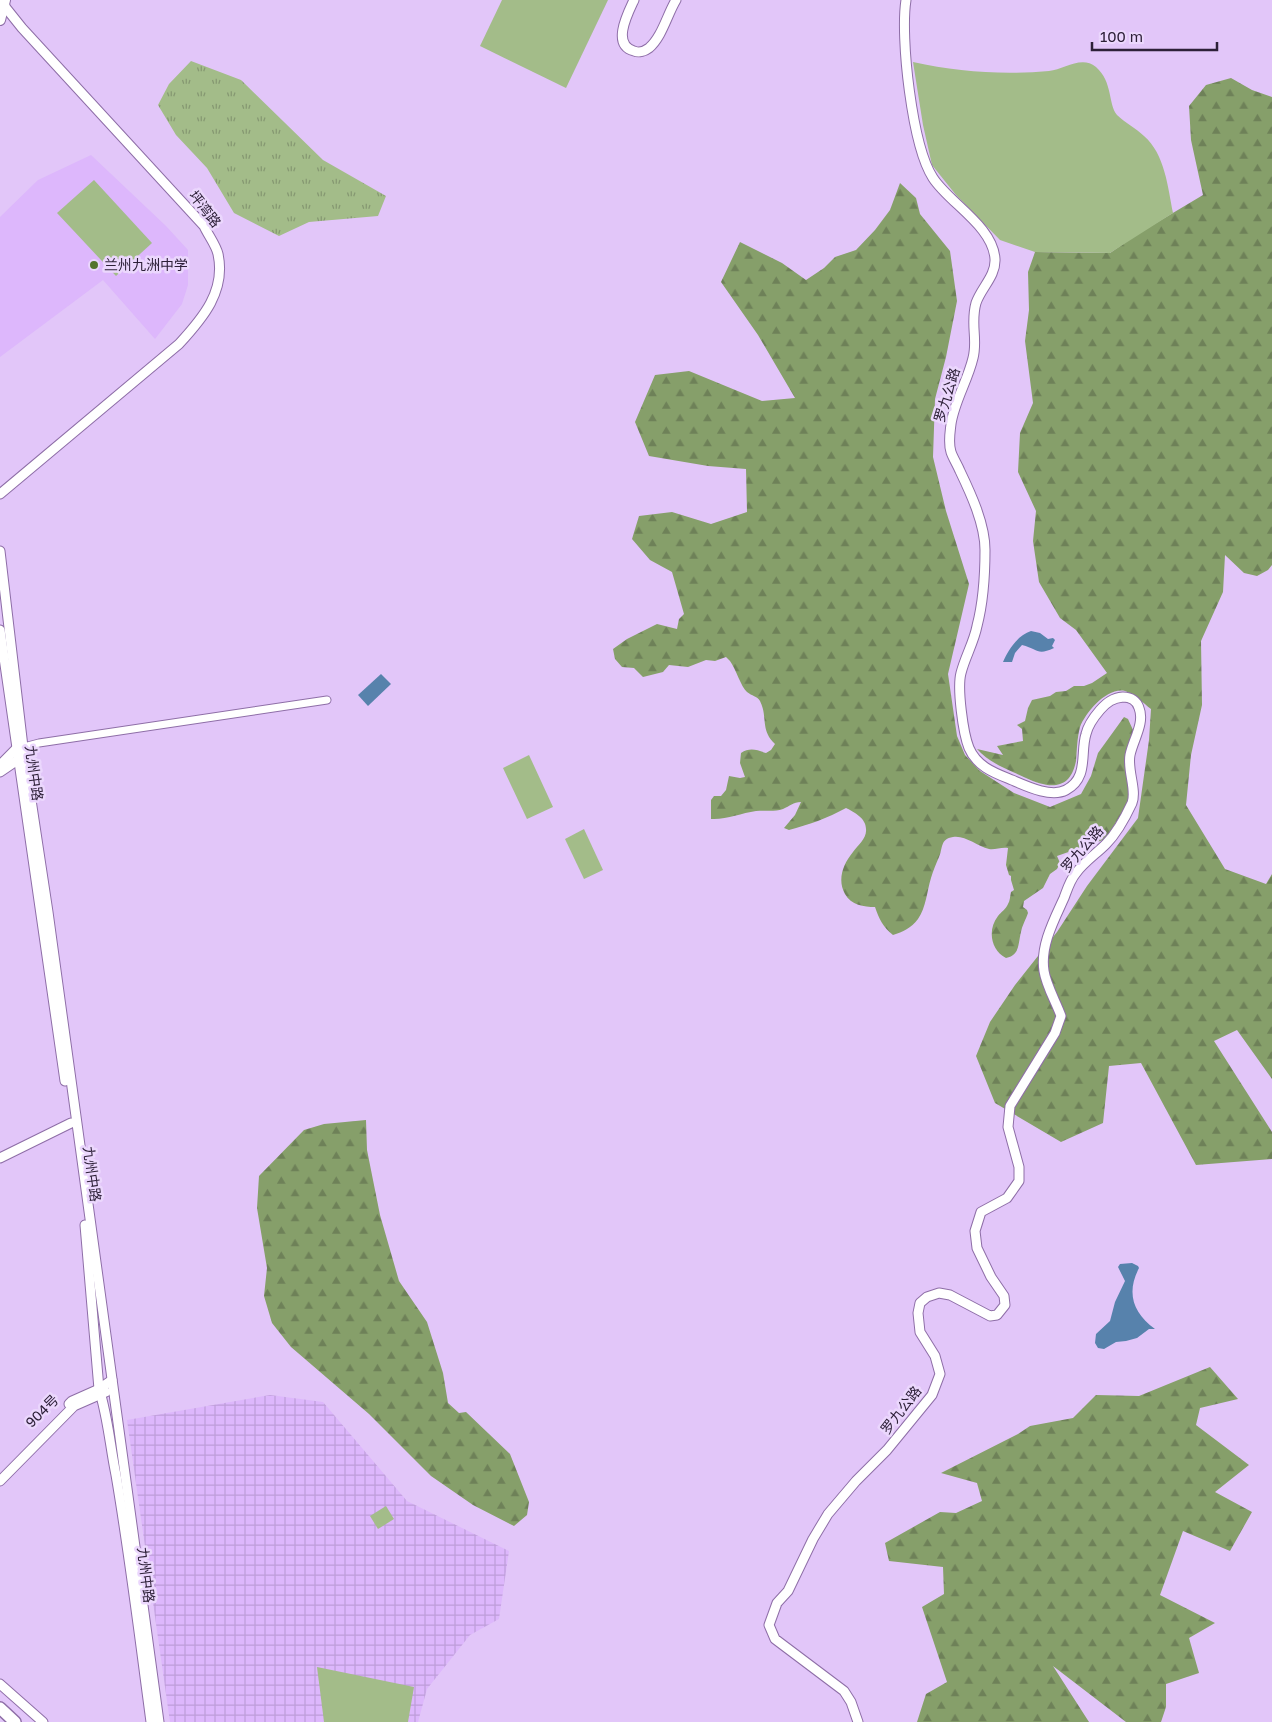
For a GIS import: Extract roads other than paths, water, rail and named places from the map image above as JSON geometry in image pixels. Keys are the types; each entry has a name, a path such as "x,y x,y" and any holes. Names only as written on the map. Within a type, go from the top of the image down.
{"highway":[{"path":"0,1708 16,1722"}],"main road":[{"path":"0,20 4,2"}],"street":[{"path":"634,0 622,27 622,34 625,45 633,51 643,52 649,48 658,36 676,0"},
{"name":"罗九公路","path":"858,1722 851,1702 844,1691 775,1639 769,1625 777,1603 788,1591 813,1539 828,1514 856,1481 887,1450 932,1395 940,1374 934,1356 920,1332 918,1314 920,1303 927,1297 939,1293 950,1295 990,1316 997,1315 1005,1305 1004,1296 991,1277 977,1248 975,1231 981,1212 1007,1198 1019,1181 1019,1167 1008,1127 1010,1106 1055,1033 1061,1016 1044,976 1042,959 1050,931 1074,874 1110,840 1134,799 1128,766 1131,750 1139,732 1141,710 1136,702 1129,697 1110,700 1093,718 1086,731 1084,762 1081,775 1066,790 1052,793 1023,785 989,770 978,763 968,744 964,726 960,677 978,622 984,576 985,546 979,518 950,450 950,435 952,418 974,356 976,342 972,320 974,308 978,297 995,270 996,258 993,246 988,238 933,178 922,157 914,112 905,38 904,12 906,0"},
{"name":"坪湾路","path":"0,494 179,344 197,324 213,301 220,276 218,252 204,226 22,28 4,2"},
{"path":"0,550 21,752 48,912 160,1722"},
{"name":"九州中路","path":"0,630 21,752 84,1218 100,1392 106,1412 128,1541 150,1722"},
{"path":"0,765 21,752 327,700"},
{"path":"0,772 21,752"},
{"path":"0,1158 71,1123"},
{"name":"904号","path":"0,1472 72,1401 100,1392 113,1384"},
{"path":"0,1481 74,1406 100,1392"},
{"path":"0,1684 43,1722"}],"water":[{"path":"1031,631 1040,633 1048,639 1053,638 1055,640 1052,646 1054,648 1041,652 1022,645 1015,653 1012,662 1003,662 1014,644"},
{"path":"381,674 391,684 368,706 358,695"},
{"path":"1132,1263 1139,1268 1133,1286 1134,1302 1141,1316 1155,1329 1149,1329 1137,1338 1116,1342 1104,1349 1098,1348 1095,1343 1096,1334 1110,1321 1115,1302 1125,1281 1118,1267 1120,1264"}],"place":[{"name":"兰州九洲中学","path":"94,265"}]}
